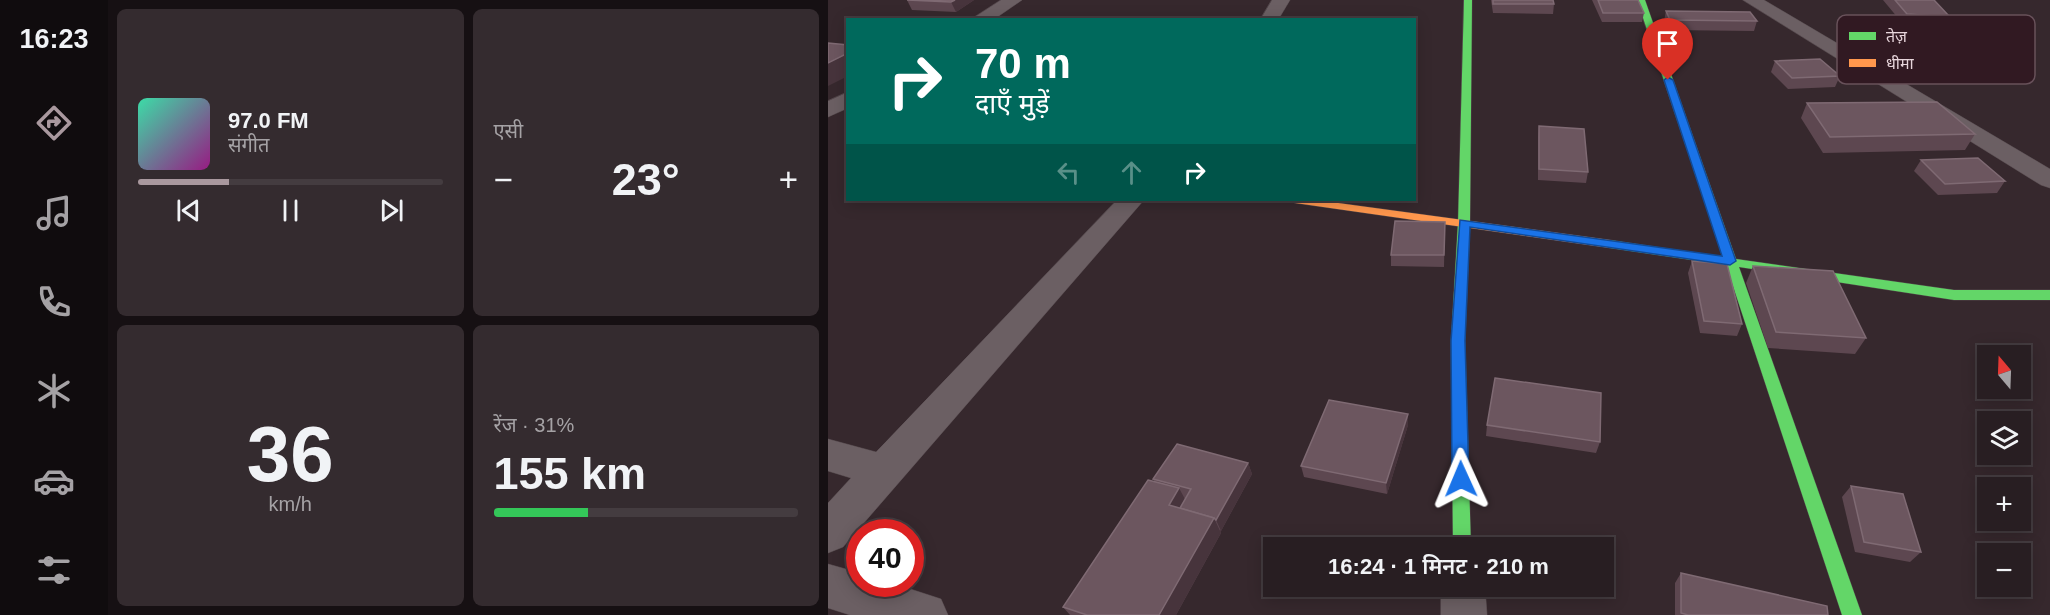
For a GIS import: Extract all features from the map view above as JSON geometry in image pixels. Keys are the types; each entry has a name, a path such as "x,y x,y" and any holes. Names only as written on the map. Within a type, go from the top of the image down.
{"street":[{"path":"982,18 1013,0"},
{"path":"1270,18 1281,0"},
{"path":"1462,537 1458,341 1464,223 1468,0"},
{"path":"1641,0 1852,615"},
{"path":"1752,0 1837,51"},
{"path":"1891,84 2050,180"},
{"path":"828,110 846,99"},
{"path":"828,533 1130,201"},
{"path":"1302,201 1730,261 1954,296 2050,295"},
{"path":"828,454 884,471"},
{"path":"828,586 926,615"},
{"path":"1463,597 1464,615"}],"building":[{"path":"907,0 955,0 951,2"},
{"path":"1493,0 1553,0 1554,4 1493,4"},
{"path":"1598,0 1638,0 1644,13 1603,13"},
{"path":"1895,0 1934,0 1948,15 1921,15 1907,14"},
{"path":"1666,11 1750,12 1757,21 1670,20"},
{"path":"828,43 846,45 846,54 828,63"},
{"path":"1820,59 1837,73 1837,76 1792,78 1775,61"},
{"path":"1937,102 1975,134 1830,137 1807,103"},
{"path":"1539,126 1584,129 1588,172 1539,169"},
{"path":"1978,158 2005,181 1945,184 1921,160"},
{"path":"1395,221 1445,222 1444,255 1391,255"},
{"path":"1692,261 1727,264 1742,324 1704,321"},
{"path":"1753,266 1833,271 1866,338 1776,332"},
{"path":"1495,378 1601,393 1600,442 1487,425"},
{"path":"1329,400 1408,414 1386,483 1301,466"},
{"path":"1177,444 1248,463 1216,520 1180,508 1191,489 1153,479"},
{"path":"1148,480 1179,488 1169,505 1214,518 1159,615 1087,615 1063,607"},
{"path":"1851,486 1903,494 1921,552 1864,542"},
{"path":"1681,573 1827,606 1828,615 1688,615 1681,613"}],"traffic: fast":[{"path":"1462,537 1458,341 1464,223 1468,0"},
{"path":"1641,0 1852,615"},
{"path":"1610,244 1954,295 2050,295"}],"traffic: slow":[{"path":"1302,201 1610,244"}],"route":[{"path":"1461,479 1458,341 1464,223 1730,261 1668,80"}]}
